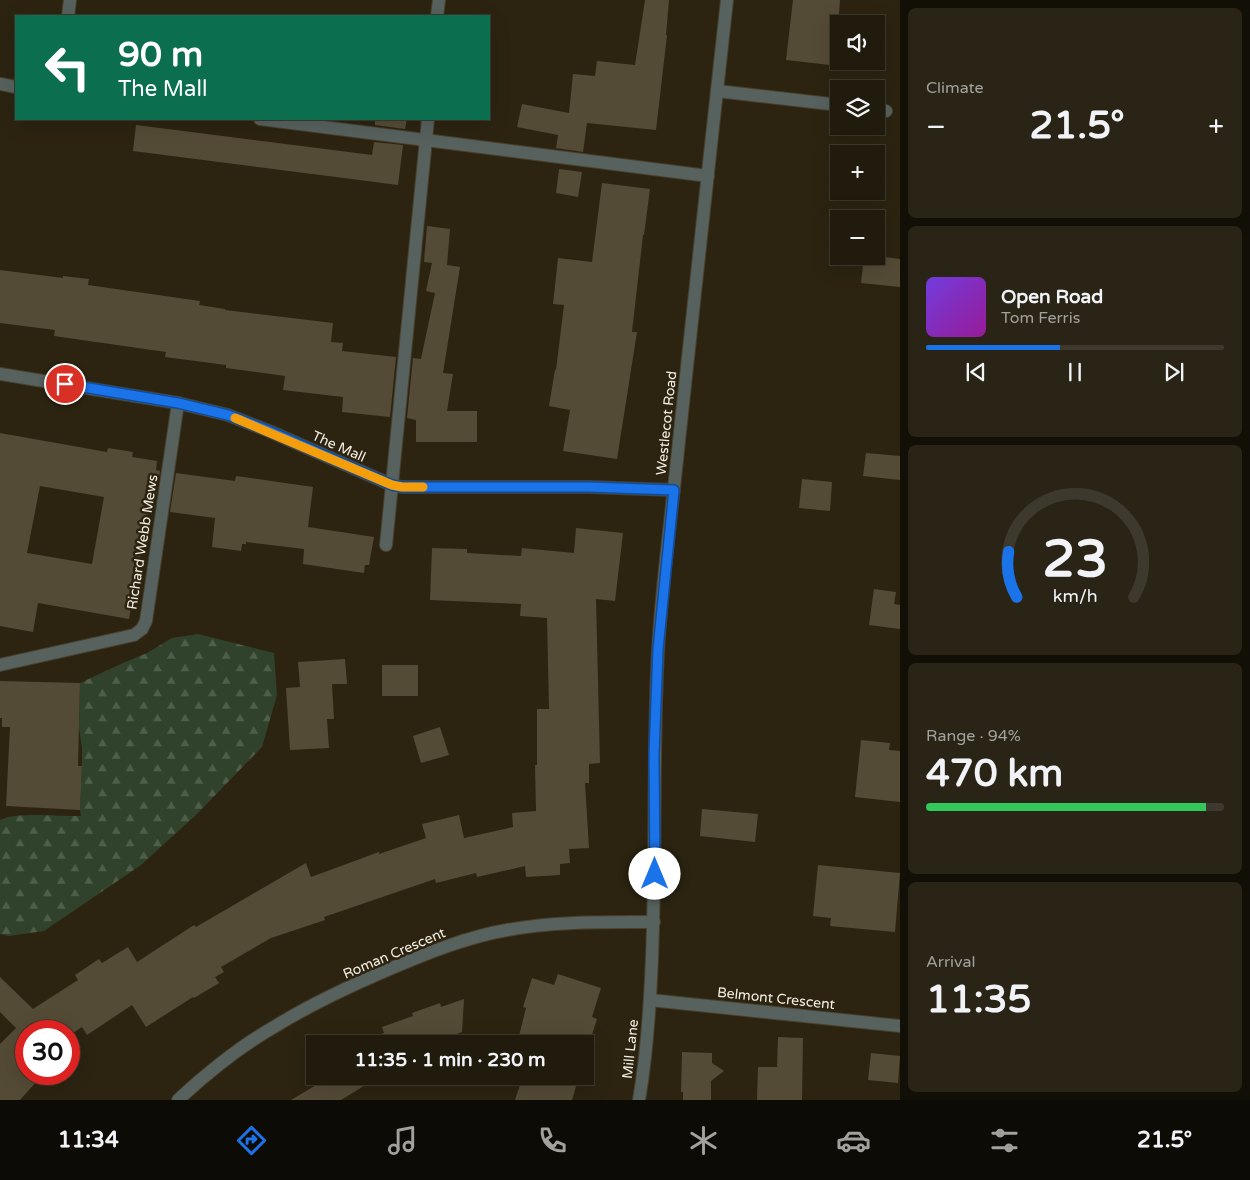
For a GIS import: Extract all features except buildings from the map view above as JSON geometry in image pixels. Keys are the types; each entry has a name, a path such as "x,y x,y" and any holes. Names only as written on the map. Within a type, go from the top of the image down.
{"street":[{"path":"68,15 70,0"},
{"path":"438,15 439,0"},
{"name":"Westlecot Road","path":"650,1000 654,922 656,702 662,607 727,0"},
{"path":"0,84 15,87"},
{"path":"717,91 830,104"},
{"path":"268,120 708,176"},
{"path":"386,545 428,120"},
{"name":"The Mall","path":"0,374 178,403 228,415 392,485 402,487 589,487 674,490"},
{"name":"Richard Webb Mews","path":"0,665 134,635 142,629 146,620 178,403"},
{"name":"Roman Crescent","path":"178,1100 230,1056 274,1027 368,978 434,950 468,939 530,926 654,922"},
{"name":"Belmont Crescent","path":"650,1000 900,1026"},
{"name":"Mill Lane","path":"639,1100 650,1000"}],"green space":[{"path":"198,634 274,653 277,695 262,747 196,815 141,865 44,931 9,936 0,934 0,820 8,817 28,815 81,816 82,748 79,728 80,683 147,653 172,638"}],"slow traffic":[{"path":"235,418 392,485 423,487"}],"route":[{"path":"65,384 178,403 228,415 392,485 402,487 589,487 674,490 658,649 654,755 655,874"}]}
